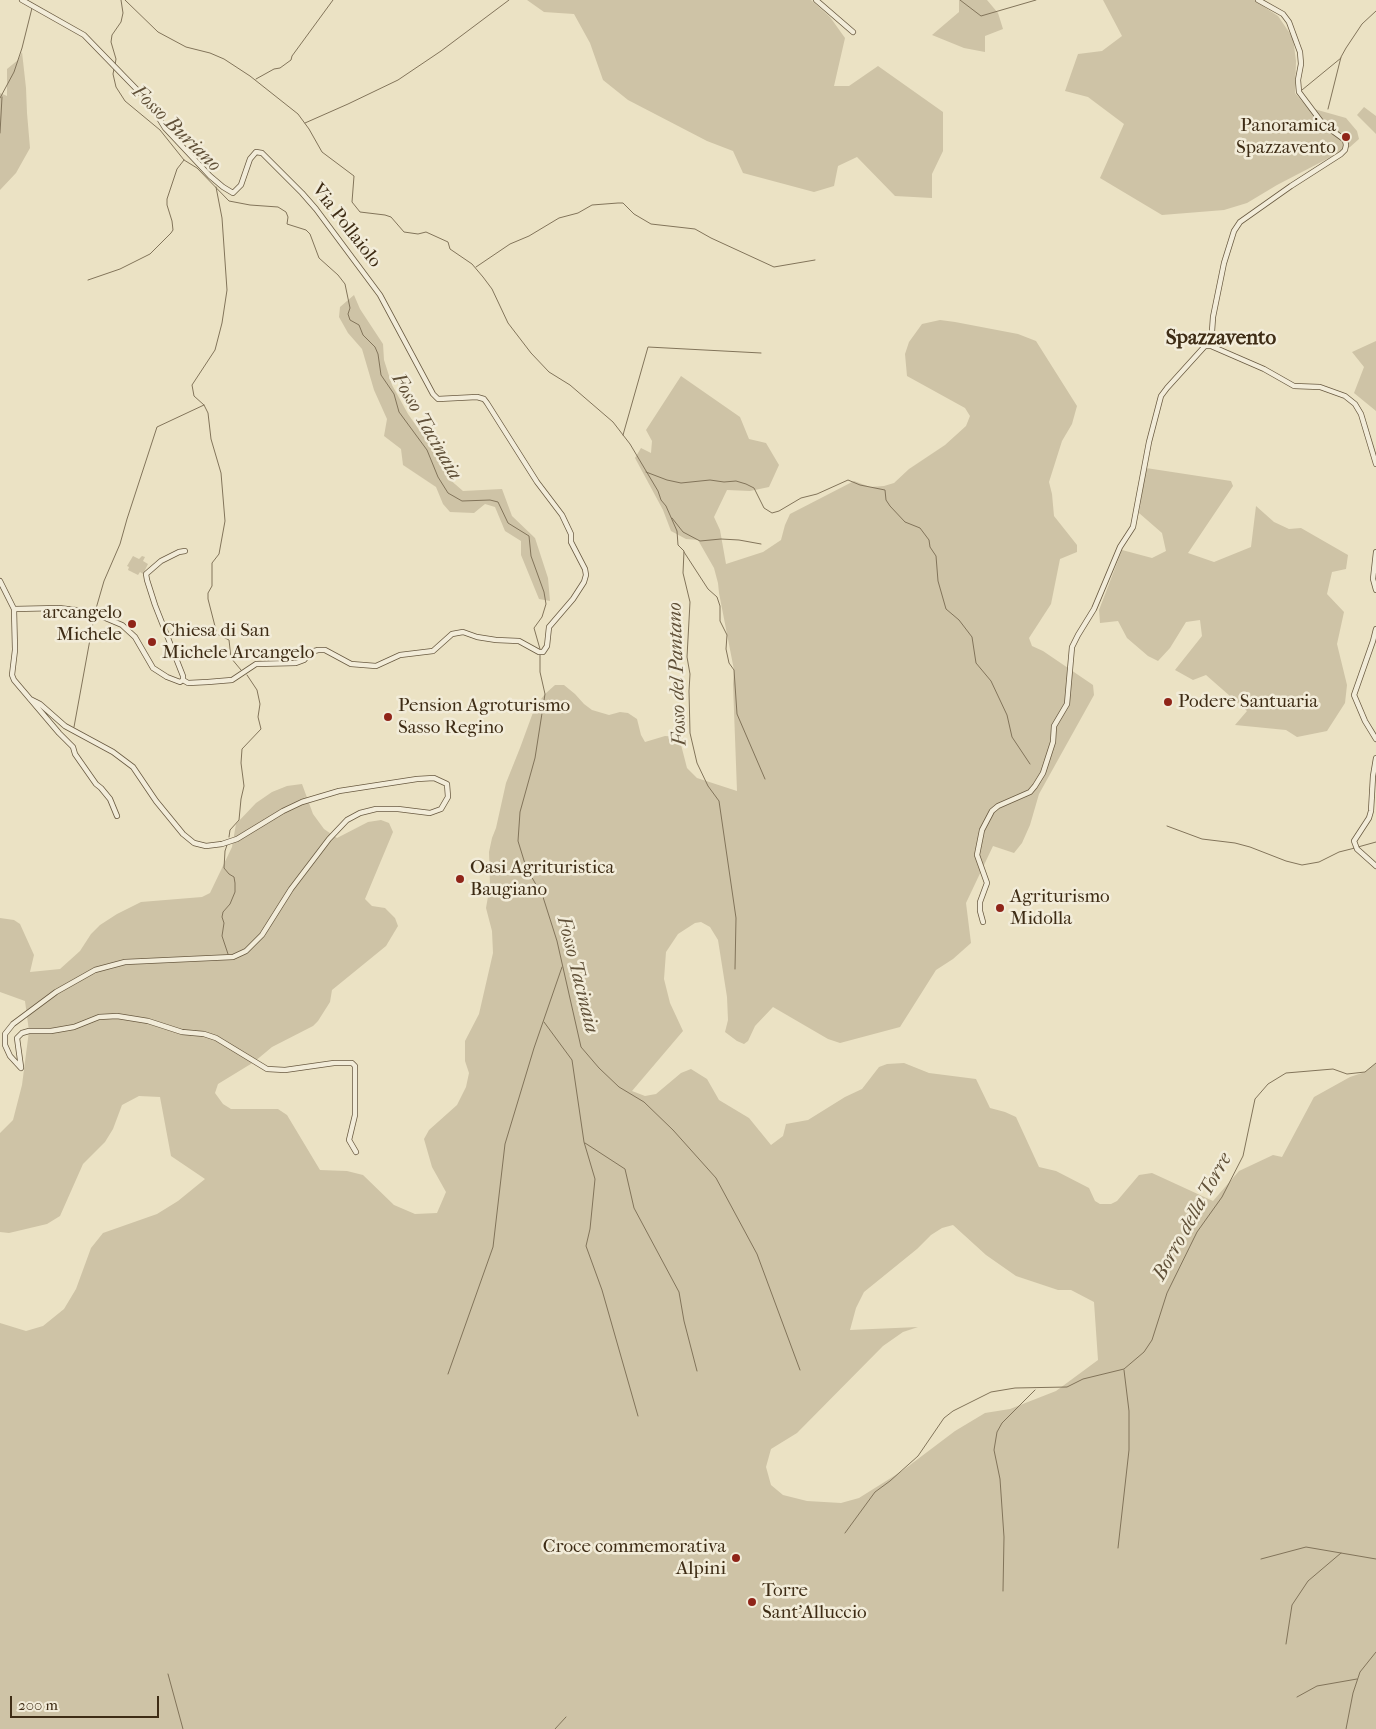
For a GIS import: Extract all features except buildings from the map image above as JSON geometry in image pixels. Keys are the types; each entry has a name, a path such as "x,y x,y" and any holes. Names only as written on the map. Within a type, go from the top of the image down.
{"street":[{"name":"Via Pollaiolo","path":"22,0 84,35 148,102 166,128 210,176 224,187 234,192 241,185 250,159 256,152 262,153 302,193 380,295 433,394 438,399 477,396 484,399 533,475 562,515 570,534 571,542 585,569 584,582 573,600 549,627 547,646 541,652 519,641 477,637 463,632 452,634 433,651 400,655 376,666 351,664 325,650 318,650 311,652 304,660 296,663 256,664 232,680 188,683 183,680"},
{"path":"816,0 853,32"},
{"path":"983,922 980,902 987,883 977,855 985,822 992,810 998,806 1030,792 1036,786 1043,773 1053,742 1054,726 1067,704 1074,640 1092,614 1120,546 1133,527 1149,442 1161,396 1166,388 1208,346 1224,263 1234,231 1240,222 1290,186 1342,154 1345,150 1345,140 1323,124 1299,92 1300,52 1289,22 1283,14 1258,0"},
{"path":"1208,346 1264,369 1294,386 1320,387 1345,396 1355,404 1361,414 1376,464"},
{"path":"14,609 59,608 76,610 103,617 122,625 134,637 153,668 166,677 180,682 183,680 183,676 155,605 146,574 161,561 185,551"},
{"path":"1376,552 1373,579 1376,590"},
{"path":"0,582 14,609 16,650 12,675 18,687 73,747 75,754 96,784 110,799 118,816"},
{"path":"1376,629 1354,695 1365,721 1376,739"},
{"path":"30,699 40,704 65,726 113,752 133,767 156,801 183,834 194,843 206,846 222,844 237,839 283,811 302,802 339,792 417,779 434,778 447,784 448,798 441,809 430,813 376,809 360,813 346,820 291,889 262,935 246,951 234,957 125,962 95,970 56,992 13,1024 5,1034 5,1045 10,1056 21,1068 17,1038 22,1033 29,1031 52,1032 99,1016 128,1017 182,1032 204,1034 216,1038 267,1069 285,1070 334,1063 352,1063 355,1066 355,1115 349,1140 356,1152"},
{"path":"1376,758 1371,811 1369,818 1354,841 1357,849 1376,866"}],"shaded area":[{"path":"527,0 811,0 830,17 845,38 834,86 849,86 878,66 943,112 943,151 932,174 932,198 895,196 857,157 838,166 834,186 814,192 743,173 733,151 707,141 628,100 603,80 590,43 574,14 544,12"},
{"path":"959,0 987,0 998,13 1003,29 985,36 985,52 964,48 932,35 959,12"},
{"path":"1103,0 1254,0 1278,16 1293,38 1296,61 1295,93 1307,107 1346,118 1357,131 1359,139 1350,147 1247,203 1224,210 1162,215 1100,178 1124,124 1088,97 1065,91 1078,54 1102,51 1122,36"},
{"path":"22,52 30,148 16,173 0,190 0,93 7,96 7,69 18,60"},
{"path":"1364,107 1376,116 1376,134 1357,115"},
{"path":"354,295 360,309 383,344 384,360 392,385 448,478 463,491 502,489 512,516 535,538 548,578 550,601 539,599 521,555 521,541 505,531 495,507 485,504 474,513 450,512 443,504 436,487 403,465 401,449 384,436 387,419 374,390 362,349 348,333 339,317 340,307"},
{"path":"940,320 955,322 1018,334 1036,341 1077,406 1072,424 1062,441 1049,482 1054,516 1077,545 1077,552 1060,559 1051,604 1029,638 1032,646 1043,651 1093,685 1094,695 1039,794 1030,825 1022,843 1014,853 993,846 966,903 971,943 953,959 936,970 900,1027 840,1043 828,1039 773,1007 755,1026 748,1041 744,1044 737,1041 725,1032 728,1020 727,997 718,940 710,927 701,922 695,923 678,934 666,952 664,979 670,1003 683,1031 632,1091 645,1096 656,1094 681,1073 691,1069 707,1079 719,1100 749,1118 771,1145 783,1136 786,1124 808,1120 845,1097 862,1089 879,1067 887,1064 904,1063 929,1073 976,1079 990,1108 1016,1117 1039,1167 1056,1171 1089,1188 1095,1201 1100,1204 1111,1204 1117,1201 1139,1175 1152,1173 1213,1201 1239,1171 1273,1155 1282,1157 1314,1097 1350,1077 1365,1072 1376,1063 1376,1729 0,1729 0,1323 26,1331 43,1326 64,1309 76,1289 91,1248 103,1233 157,1214 178,1201 205,1179 171,1156 160,1097 139,1096 122,1105 113,1129 105,1142 83,1164 60,1216 47,1224 9,1233 0,1232 0,1133 13,1120 22,1085 29,1031 25,1001 0,992 0,918 14,920 20,924 34,955 30,972 60,969 80,951 91,934 100,925 117,914 141,902 202,897 210,893 232,847 236,824 256,803 272,792 287,786 302,784 313,814 324,829 337,838 368,822 381,820 389,823 393,832 365,899 372,906 385,908 395,918 398,926 386,946 332,990 330,1002 313,1026 272,1047 254,1062 218,1084 215,1093 223,1104 231,1109 278,1109 287,1115 320,1170 347,1171 363,1175 394,1205 415,1214 437,1213 446,1192 432,1167 424,1139 429,1130 457,1105 466,1087 469,1073 465,1061 465,1041 479,1014 493,953 492,931 486,908 490,885 489,852 506,783 535,707 555,685 564,685 592,710 609,715 620,712 628,713 637,719 645,742 665,736 679,737 687,768 697,778 737,791 734,670 718,583 714,568 698,540 686,539 671,531 663,510 635,458 641,448 651,453 652,441 646,430 681,376 740,417 749,439 766,443 779,465 769,487 750,491 727,490 714,517 720,530 726,564 763,552 781,540 790,514 854,481 870,487 894,483 909,469 945,445 966,426 970,416 965,408 907,376 905,354 909,342 922,324","holes":["953,1225 986,1255 1016,1276 1058,1290 1071,1290 1094,1302 1098,1360 1056,1391 1010,1409 985,1413 955,1431 902,1471 859,1498 841,1503 807,1501 783,1495 771,1485 766,1467 771,1449 797,1433 883,1346 903,1332 918,1327 850,1330 856,1308 864,1292 917,1249 931,1235 942,1228"]},
{"path":"1376,341 1376,411 1354,393 1364,367 1352,352"},
{"path":"1146,468 1231,481 1233,486 1188,553 1214,562 1251,547 1256,506 1274,522 1289,529 1301,528 1348,555 1346,569 1332,572 1327,594 1344,612 1337,644 1347,685 1345,703 1327,731 1297,737 1286,730 1235,725 1247,711 1206,675 1193,680 1175,670 1202,636 1200,620 1186,622 1170,648 1158,661 1148,656 1127,638 1118,621 1100,623 1099,610 1122,550 1152,558 1166,551 1162,533 1139,513"},
{"path":"133,556 139,559 142,556 145,557 143,561 148,564 143,574 140,572 138,575 128,570 129,567 127,566"}],"waterway":[{"name":"Fosso Buriano","path":"115,65 116,59 111,42 112,35 121,22 123,13 121,0"},
{"name":"Fosso del Pantano","path":"125,0 158,32 186,47 210,53 224,59 250,76 298,114 322,152 354,176 352,202 360,212 391,217 404,232 418,234 426,232 448,242 450,249 472,264 492,289 508,323 531,353 549,372 570,385 613,422 630,444 666,506 677,531 678,545 684,551 683,573 690,602 687,657 690,674 690,733 697,763 708,786 719,801 736,918 735,969"},
{"path":"256,79 274,69 280,68 291,60 333,0"},
{"path":"305,123 398,80 441,51 509,0"},
{"path":"960,0 981,16 1036,0"},
{"path":"0,98 14,72 32,8"},
{"path":"1328,109 1341,57 1362,24 1376,11"},
{"path":"1302,90 1341,58"},
{"name":"Fosso Tacinaia","path":"114,69 113,74 116,87 125,101 160,130 184,160 197,168 229,201 278,207 286,212 288,217 287,224 306,230 310,234 319,258 345,284 350,308 348,314 350,320 359,325 363,335 375,347 381,375 394,394 399,412 427,450 438,477 448,493 462,501 490,500 498,502 508,523 529,536 531,556 544,592 546,604 542,617 534,628 540,649"},
{"path":"0,133 2,97"},
{"path":"88,280 120,269 150,254 171,233 173,230 172,221 167,199 177,169 184,160"},
{"name":"Fosso Buriano","path":"216,187 222,218 227,290 222,323 215,350 192,385 194,396 204,405 208,413 211,439 221,473 225,521 219,554 212,563 212,586 208,593 208,599 217,634 229,640 231,658 241,670"},
{"path":"476,267 510,244 529,236 559,218 578,213 592,205 618,203 623,203 634,214 651,224 695,229 774,267 815,260"},
{"path":"623,435 648,347 761,353"},
{"path":"74,727 95,612 104,581 120,544 157,427 204,405"},
{"path":"646,472 681,483 710,480 736,481 746,484 754,488 764,508 772,513 801,498 817,494 848,480 860,485 885,490 886,500 890,506 905,522 920,528 929,540 930,547 936,556 938,581 946,609 959,620 972,637 976,663 991,681 1007,715 1012,737 1030,764"},
{"path":"672,518 683,532 700,541 721,539 761,544"},
{"path":"684,552 708,589 717,597 720,606 720,621 727,635 726,649 729,663 734,670 737,714 765,779"},
{"name":"Fosso Tacinaia","path":"540,653 540,672 545,694 535,758 520,812 518,841 526,867 543,897 557,941 581,1047 619,1087 644,1102 673,1130 716,1178 757,1254 800,1370"},
{"name":"Fosso Buriano","path":"229,837 230,830 239,820 244,786 241,763 242,749 261,729 258,717 260,704 257,690 247,675"},
{"path":"1167,826 1202,839 1250,847 1302,865 1319,862 1339,852 1355,848"},
{"path":"1358,847 1376,842"},
{"name":"Fosso Buriano","path":"227,845 224,868 234,877 235,883 235,892 222,917 224,923 222,936 228,954"},
{"path":"448,1374 493,1247 505,1144 534,1048 562,967"},
{"path":"544,1022 572,1060 584,1142 595,1179 590,1229 586,1246 602,1290 638,1416"},
{"name":"Borro della Torre","path":"845,1533 875,1492 918,1456 944,1418 953,1411 991,1392 1015,1388 1067,1387 1083,1379 1124,1369 1144,1352 1152,1340 1167,1293 1197,1232 1222,1197 1243,1156 1255,1099 1268,1084 1286,1073 1333,1069 1347,1074 1365,1072 1376,1063"},
{"path":"585,1143 625,1169 634,1208 679,1292 684,1321 697,1371"},
{"path":"1118,1548 1129,1450 1129,1411 1124,1370"},
{"path":"1003,1591 1004,1537 1000,1479 994,1450 997,1432 1002,1423 1035,1390"},
{"path":"1261,1559 1306,1547 1341,1553"},
{"path":"1286,1644 1292,1605 1308,1581 1341,1553 1376,1559"},
{"path":"1346,1729 1353,1693 1360,1672 1376,1652"},
{"path":"168,1674 183,1729"},
{"path":"1297,1697 1317,1686 1357,1679"},
{"path":"555,1729 566,1717"}],"place":[{"name":"Panoramica Spazzavento","path":"1346,137"},
{"name":"arcangelo Michele","path":"132,624"},
{"name":"Chiesa di San Michele Arcangelo","path":"152,642"},
{"name":"Podere Santuaria","path":"1168,702"},
{"name":"Pension Agroturismo Sasso Regino","path":"388,717"},
{"name":"Oasi Agrituristica Baugiano","path":"460,879"},
{"name":"Agriturismo Midolla","path":"1000,908"},
{"name":"Croce commemorativa Alpini","path":"736,1558"},
{"name":"Torre Sant'Alluccio","path":"752,1602"}],"district":[{"name":"Spazzavento","path":"1221,339"}]}
